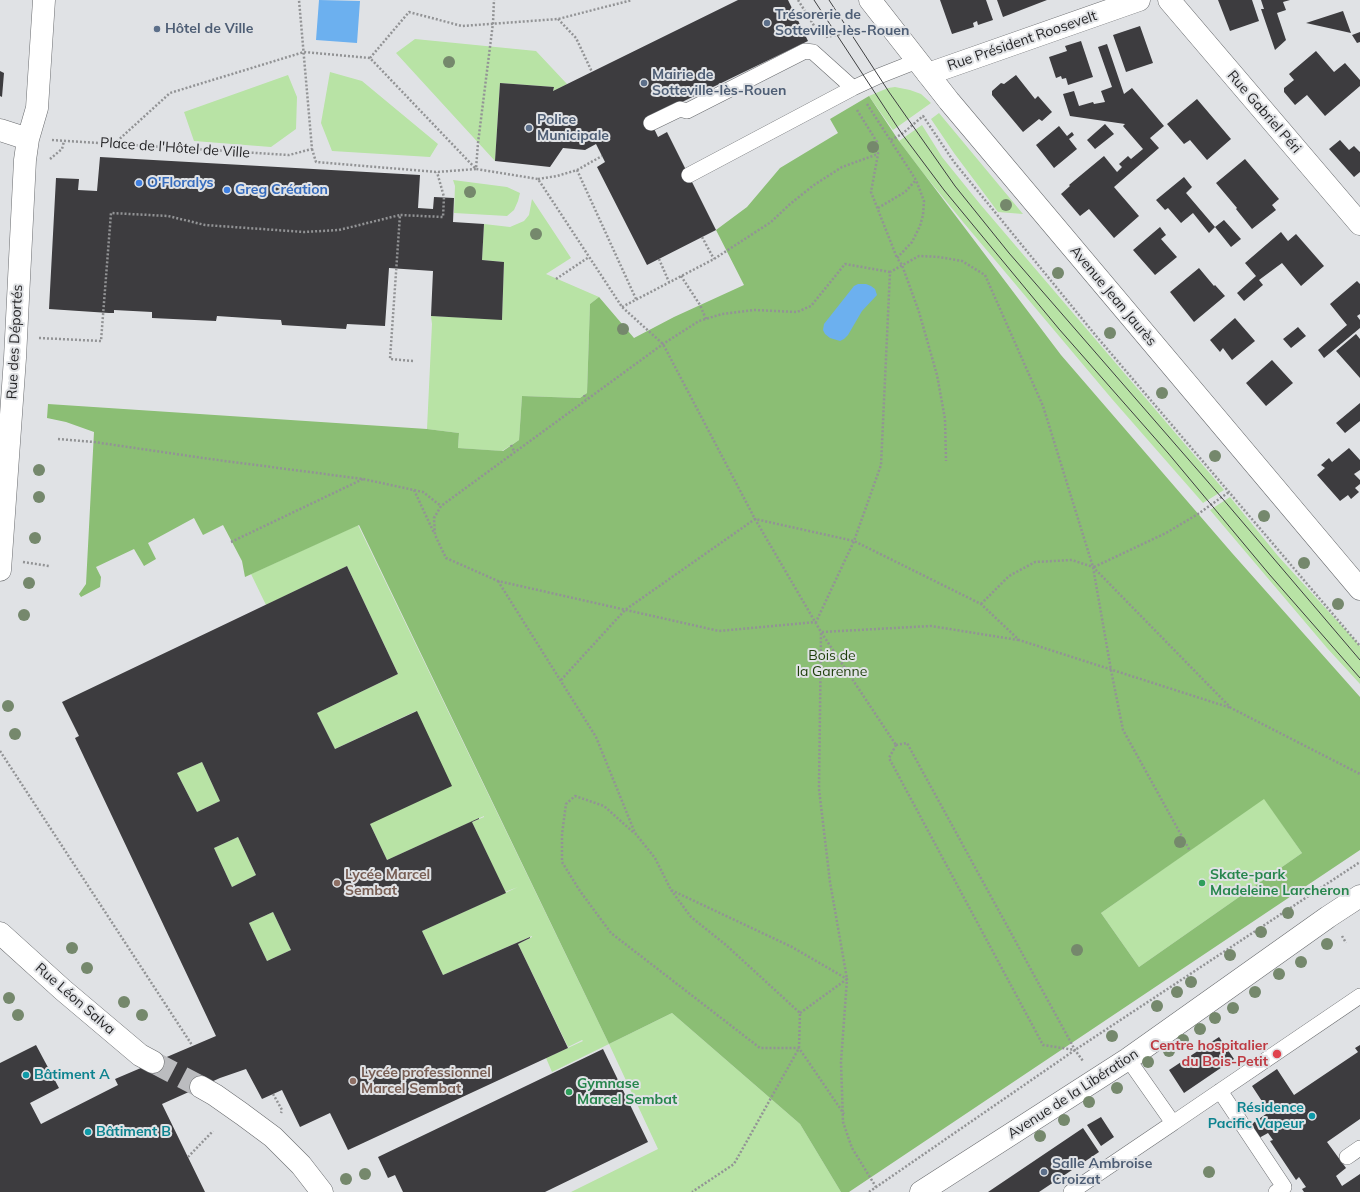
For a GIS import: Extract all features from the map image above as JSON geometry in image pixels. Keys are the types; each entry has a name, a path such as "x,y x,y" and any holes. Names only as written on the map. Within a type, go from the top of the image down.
{"street":[{"path":"0,130 28,139 37,108 44,0"},
{"name":"Avenue Jean Jaurès","path":"870,0 922,68 1360,589"},
{"name":"Rue Président Roosevelt","path":"922,68 1139,0"},
{"name":"Rue Gabriel Péri","path":"1169,0 1360,224"},
{"name":"Rue des Déportés","path":"0,570 5,426 28,139"},
{"name":"Avenue de la Libération","path":"922,1192 1128,1059 1328,917 1360,896"},
{"name":"Rue Léon Salva","path":"0,933 63,990 140,1055 153,1062"},
{"path":"201,1087 242,1114 272,1137 301,1165 322,1192"}],"lane":[{"path":"651,123 680,109 687,111 805,51 813,52 856,95"},
{"path":"688,176 856,95 879,76 922,68"},
{"path":"1071,1192 1360,996"},
{"path":"1128,1059 1173,1123"},
{"path":"1220,1091 1284,1187 1276,1192"},
{"path":"1347,1157 1360,1148"}],"path":[{"path":"299,0 312,149 316,162 437,172 476,170 538,179 557,176 577,170 602,156"},
{"path":"476,170 493,23 494,0"},
{"path":"370,58 409,12 462,26 558,19 632,0"},
{"path":"798,0 822,38"},
{"path":"558,19 576,38 592,72"},
{"path":"114,144 170,93 304,52 370,58 476,170"},
{"path":"856,95 865,101 891,140 916,180 924,200 920,226 912,242 896,258"},
{"path":"856,95 856,108 877,142 878,154 871,192 896,258 902,265 919,312 937,375 945,419 946,461"},
{"path":"891,140 902,134 923,116 954,162 1087,325 1360,646"},
{"name":"Place de l'Hôtel de Ville","path":"28,139 289,155 312,149"},
{"path":"622,307 714,259 771,222 790,204 814,185 842,167 878,154"},
{"path":"577,170 636,299"},
{"path":"38,338 101,341 111,213 168,216 205,225 304,232 339,230 400,215 443,217 444,197 437,172"},
{"path":"538,179 622,307 663,344 755,519 821,632 896,744"},
{"path":"878,208 905,192 916,180"},
{"path":"400,215 390,359 413,361"},
{"path":"702,237 714,259"},
{"path":"435,535 434,518 441,506 586,399 663,344 699,321 722,314 754,310 798,312 811,306 845,264 890,272 919,256 939,257 962,261 985,275 1043,406 1093,567 1123,730 1190,851"},
{"path":"556,279 589,257"},
{"path":"659,259 669,282"},
{"path":"816,622 854,541 881,465 890,272"},
{"path":"681,276 700,305 706,319"},
{"path":"584,395 586,399"},
{"path":"58,439 94,442 363,479 423,492 441,506"},
{"path":"511,445 514,451"},
{"path":"231,542 363,479"},
{"path":"414,490 446,558 498,580 718,631 816,622"},
{"path":"1093,567 1166,533 1198,514 1229,492"},
{"path":"561,680 625,610 755,519 854,541 981,604 1019,640"},
{"path":"981,604 1009,576 1035,562 1072,560 1093,567 1231,708"},
{"path":"498,580 596,737 635,833"},
{"path":"821,632 931,626 1019,640 1231,708 1360,774"},
{"path":"821,632 819,789 830,882 847,980 841,1062 844,1114 843,1122 852,1148 876,1188"},
{"path":"896,744 907,743 1075,1050"},
{"path":"896,744 889,758 1043,1045 1075,1050"},
{"path":"0,751 192,1045"},
{"path":"692,1192 734,1164 799,1048 800,1013 726,944 691,917 671,890 655,858 635,833 604,806 575,796 566,804 562,834 562,862 580,891 611,933 760,1048 799,1048"},
{"path":"869,1192 1075,1050 1360,862"},
{"path":"671,890 792,947 847,980"},
{"path":"800,1013 847,980"},
{"path":"799,1048 844,1114"},
{"path":"273,1094 282,1110 278,1119"},
{"path":"188,1157 213,1132"}],"green space":[{"path":"415,39 536,51 567,84 553,91 554,87 500,83 495,161 396,53"},
{"path":"330,72 362,81 438,144 430,157 332,151 321,123"},
{"path":"288,75 297,97 296,129 271,147 194,141 184,112"},
{"path":"895,87 921,94 931,103 893,130 869,96 888,88"},
{"name":"Bois de la Garenne","path":"869,96 899,141 1061,355 1232,553 1360,697 1360,850 849,1192 841,1192 800,1124 672,1013 609,1044 359,525 245,577 242,561 223,525 203,535 194,518 148,543 156,559 144,566 134,549 96,567 101,577 100,587 81,597 79,594 86,584 94,432 66,422 47,418 48,404 427,429 459,433 458,448 503,451 519,440 522,396 580,398 587,393 590,304 599,297 634,338 674,317 744,285 716,230 747,207 780,168 838,133 830,119","holes":["1264,799 1302,853 1139,967 1101,913"]},
{"path":"939,113 1023,214 998,212 954,153 931,119"},
{"path":"922,125 942,157 980,204 1224,490 1203,503 1112,399 963,222 899,141"},
{"path":"453,180 507,187 520,193 518,201 514,210 507,216 454,213 455,186"},
{"path":"532,199 571,258 546,274 599,297 590,304 587,393 580,398 522,396 519,440 502,451 458,448 459,433 427,429 432,324 431,316 502,319 504,262 482,260 484,224 510,227 524,221 529,215"},
{"path":"1230,497 1278,556 1360,646 1360,684 1327,648 1210,510"},
{"path":"358,525 609,1044 552,1072 546,1058 583,1041 582,1040 568,1047 518,944 532,936 443,975 422,931 518,887 505,892 472,822 484,816 387,860 370,824 416,711 335,749 317,713 398,674 347,566 266,605 251,574"},
{"path":"202,762 220,801 197,812 177,773"},
{"name":"Skate-park Madeleine Larcheron","path":"1264,798 1302,853 1139,967 1101,913"},
{"path":"238,837 256,875 232,887 214,848"},
{"path":"273,912 291,950 267,961 249,923"},
{"path":"672,1013 800,1124 841,1192 571,1192 658,1149 609,1044"}],"water":[{"path":"319,0 360,1 357,43 316,40"},
{"path":"858,284 866,284 871,286 875,289 877,295 862,311 848,335 844,339 840,341 830,338 823,330 824,324 854,286"}],"building":[{"name":"Mairie de Sotteville-lès-Rouen","path":"738,0 788,0 808,41 649,118 658,137 667,132 716,230 647,265 597,167 605,162 596,144 585,150 563,148 550,167 495,161 500,83 554,87 553,91"},
{"path":"940,0 986,0 993,20 978,25 977,21 973,23 974,27 952,34"},
{"path":"997,0 1047,0 1003,17"},
{"path":"1218,0 1252,0 1259,21 1230,31"},
{"path":"1261,0 1290,0 1283,2 1286,10 1277,13 1286,40 1275,50 1261,9 1264,9"},
{"path":"1343,11 1351,33 1306,23"},
{"path":"1140,26 1153,63 1126,72 1113,35"},
{"path":"1360,32 1360,42 1357,43 1352,35"},
{"path":"1081,41 1093,77 1068,85 1066,78 1062,79 1061,76 1056,78 1049,57 1067,51 1065,46"},
{"path":"1107,44 1124,94 1132,88 1164,126 1150,138 1159,148 1114,187 1139,216 1114,238 1089,209 1080,216 1061,194 1070,186 1069,185 1104,156 1117,172 1122,167 1119,164 1128,156 1131,159 1143,149 1123,126 1125,124 1070,116 1063,94 1074,91 1079,106 1093,102 1094,104 1105,102 1101,91 1112,87 1098,47"},
{"path":"1316,51 1334,72 1345,63 1360,80 1360,86 1325,116 1307,95 1295,105 1284,92 1284,88 1294,80 1289,74"},
{"path":"0,71 4,73 2,97 0,96"},
{"path":"1016,75 1035,99 1038,96 1052,112 1042,121 1039,119 1023,132 992,95 992,91 1001,83 1004,84"},
{"path":"1197,99 1231,139 1207,160 1190,140 1184,144 1167,124"},
{"path":"1105,124 1114,134 1095,149 1087,140"},
{"path":"1059,126 1067,136 1072,132 1074,135 1069,139 1077,149 1054,168 1036,145"},
{"path":"1340,140 1349,150 1354,146 1360,152 1360,172 1354,177 1329,149"},
{"path":"100,157 420,175 418,208 433,209 434,197 454,198 453,222 484,224 482,260 504,262 502,320 431,316 433,271 389,268 385,326 347,324 346,329 282,325 281,320 217,316 216,321 152,318 152,312 114,310 114,313 109,313 49,309 56,178 79,179 78,190 97,191"},
{"path":"1245,159 1279,199 1272,205 1276,210 1252,229 1216,183"},
{"path":"1184,177 1192,187 1186,193 1215,227 1209,233 1193,213 1181,223 1168,208 1165,210 1156,200"},
{"path":"1224,220 1241,239 1231,247 1215,227"},
{"path":"1160,227 1166,235 1161,239 1177,257 1155,275 1133,250"},
{"path":"1281,232 1288,241 1296,234 1324,266 1301,286 1282,263 1259,280 1263,285 1244,301 1237,293 1256,276 1245,263"},
{"path":"1199,268 1214,286 1215,285 1225,296 1194,322 1170,292"},
{"path":"1357,281 1360,284 1360,314 1357,316 1360,320 1360,328 1324,358 1318,350 1347,325 1330,304"},
{"path":"1235,318 1255,341 1232,360 1223,348 1220,352 1210,340"},
{"path":"1298,327 1306,336 1291,348 1283,339"},
{"path":"1356,334 1360,339 1360,378 1336,351"},
{"path":"1272,360 1293,383 1266,406 1246,383"},
{"path":"1360,403 1360,421 1345,433 1336,423"},
{"path":"1349,448 1360,460 1360,470 1354,474 1360,480 1360,484 1355,488 1359,492 1351,499 1348,495 1340,501 1317,475 1325,468 1321,465 1329,458 1332,462"},
{"name":"Lycée Marcel Sembat","path":"347,566 398,674 317,713 335,749 417,711 452,786 370,824 387,860 479,818 472,822 506,893 422,931 443,975 530,937 518,944 568,1048 348,1150 330,1113 300,1127 282,1090 262,1099 246,1069 220,1078 162,1104 205,1192 0,1192 0,1063 36,1045 59,1088 30,1103 41,1124 118,1085 115,1079 216,1036 75,738 79,736 62,702","holes":["202,762 220,801 197,812 177,773","238,837 256,875 232,887 214,848","273,912 291,950 267,961 249,923"]},
{"path":"1219,1037 1234,1059 1184,1093 1169,1070"},
{"name":"Résidence Pacific Vapeur","path":"1360,1045 1360,1119 1327,1142 1346,1168 1336,1176 1342,1186 1360,1174 1360,1192 1304,1192 1302,1189 1306,1187 1299,1177 1296,1180 1270,1141 1273,1140 1268,1133 1259,1138 1250,1125 1269,1112 1252,1086 1277,1069 1294,1095 1358,1052 1355,1048"},
{"name":"Gymnase Marcel Sembat","path":"603,1049 648,1142 545,1192 403,1192 395,1175 388,1178 378,1157"},
{"path":"1101,1117 1114,1137 1101,1146 1087,1125"},
{"name":"Salle Ambroise Croizat","path":"1083,1128 1099,1152 1039,1192 988,1192"}],"tunnel":[{"path":"153,1062 201,1087"}],"tram line":[{"path":"814,0 902,134 944,190 1059,329 1168,453 1269,574 1360,678"},
{"path":"829,0 889,92 955,186 1009,253 1222,498 1360,660"}],"place":[{"name":"Trésorerie de Sotteville-lès-Rouen","path":"767,23"},
{"name":"Hôtel de Ville","path":"157,29"},
{"name":"Mairie de Sotteville-lès-Rouen","path":"644,83"},
{"name":"Police Municipale","path":"529,128"},
{"name":"O'Floralys","path":"139,183"},
{"name":"Greg Création","path":"227,190"},
{"name":"Lycée Marcel Sembat","path":"337,883"},
{"name":"Skate-park Madeleine Larcheron","path":"1202,883"},
{"name":"Centre hospitalier du Bois-Petit","path":"1277,1054"},
{"name":"Bâtiment A","path":"26,1075"},
{"name":"Lycée professionnel Marcel Sembat","path":"353,1081"},
{"name":"Gymnase Marcel Sembat","path":"569,1092"},
{"name":"Résidence Pacific Vapeur","path":"1312,1116"},
{"name":"Bâtiment B","path":"88,1132"},
{"name":"Salle Ambroise Croizat","path":"1044,1172"}]}
